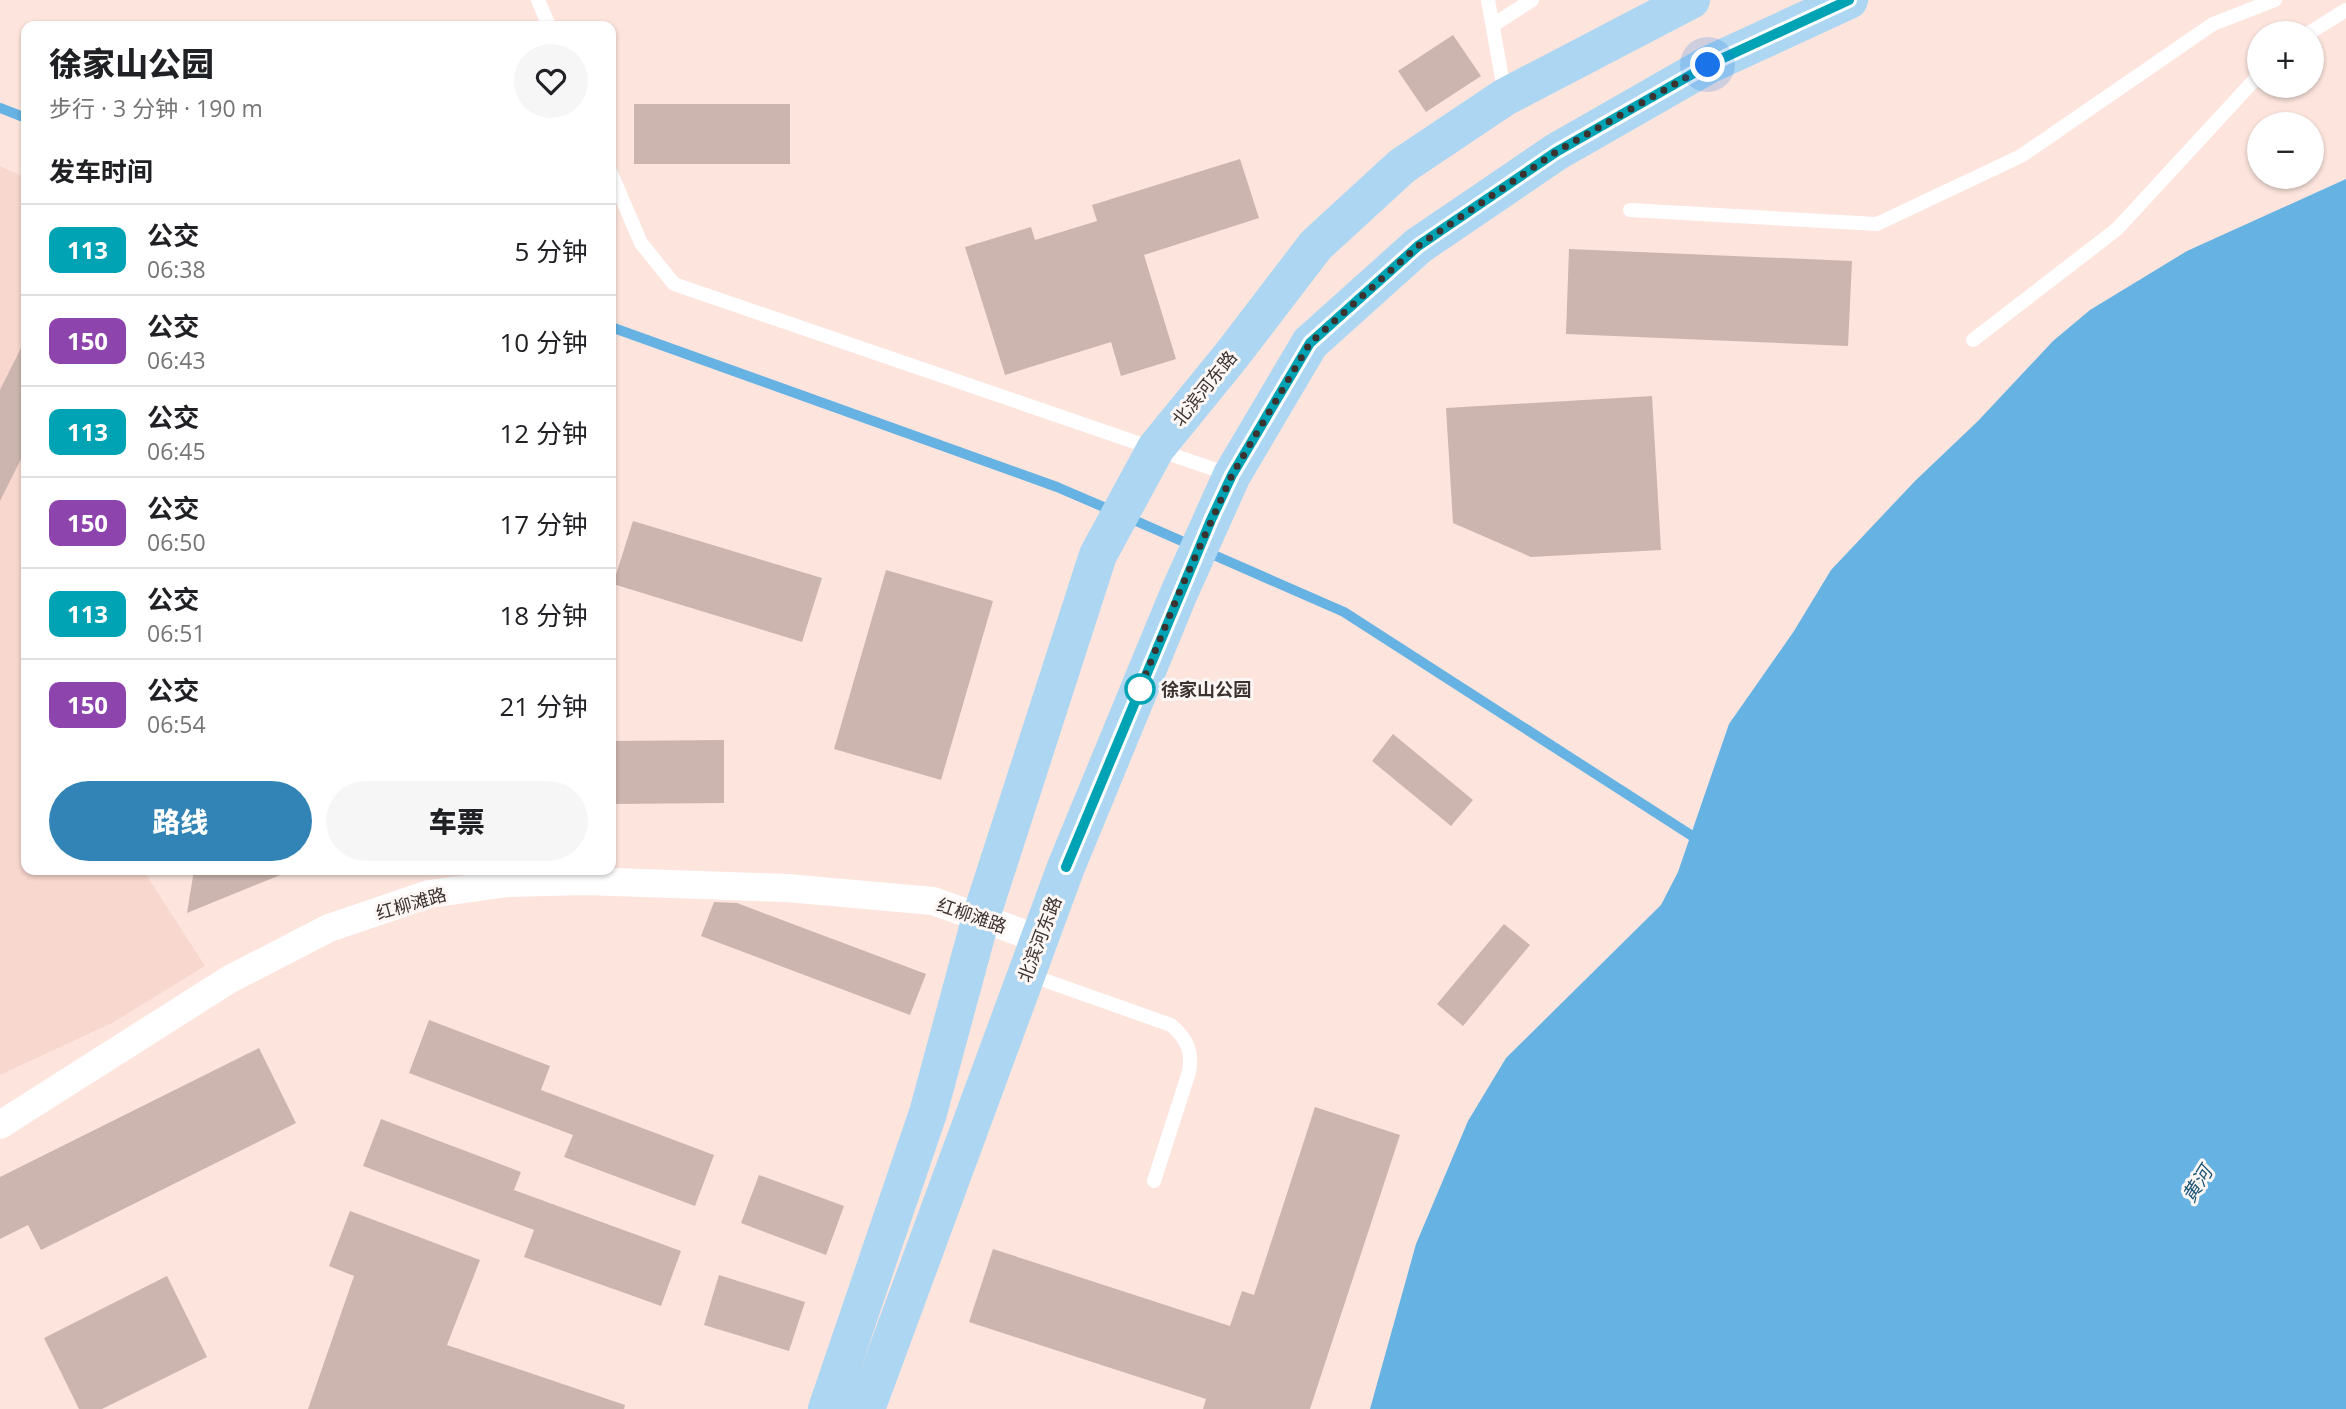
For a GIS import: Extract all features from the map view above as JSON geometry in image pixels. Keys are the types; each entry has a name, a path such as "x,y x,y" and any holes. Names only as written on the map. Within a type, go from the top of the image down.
{"main road":[{"name":"北滨河东路","path":"827,1409 928,1113 981,917 1098,555 1156,448 1316,245 1402,166 1505,97 1691,0"},
{"name":"北滨河东路","path":"866,1409 1032,956 1179,593 1232,475 1310,343 1418,246 1556,152 1696,72 1849,0"}],"street":[{"name":"红柳滩路","path":"0,1125 230,979 330,928 429,894 508,883 573,881 787,888 933,901 981,917 1032,956"}],"lane":[{"path":"538,0 547,21"},
{"path":"1488,0 1505,97"},
{"path":"1630,210 1877,224 2021,156 2213,24 2275,0"},
{"path":"1493,25 1529,1"},
{"path":"2324,24 2346,10"},
{"path":"1973,340 2116,229 2247,88"},
{"path":"616,185 640,243 674,284 1232,475"},
{"path":"1032,956 1171,1025 1182,1034 1189,1046 1189,1072 1154,1181"}],"shaded area":[{"path":"0,166 21,176 21,875 146,875 205,966 112,1023 0,1075"}],"water":[{"name":"黄河","path":"2346,179 2346,1409 1370,1409 1416,1244 1468,1121 1506,1058 1661,905 1678,872 1729,724 1794,631 1831,570 2053,341 2090,310 2187,251"}],"building":[{"path":"1453,35 1481,76 1426,112 1398,71"},
{"path":"634,104 790,104 790,164 634,164"},
{"path":"1240,159 1259,218 1144,255 1176,359 1121,376 1111,342 1005,375 965,247 1031,227 1035,240 1097,221 1092,205"},
{"path":"1569,249 1852,261 1848,346 1566,334"},
{"path":"21,348 21,459 0,501 0,390"},
{"path":"1652,396 1661,550 1531,557 1453,523 1446,408"},
{"path":"633,521 822,578 802,642 616,585 616,575"},
{"path":"886,570 993,601 941,780 834,749"},
{"path":"1393,734 1473,800 1451,826 1372,761"},
{"path":"724,740 724,803 616,804 616,741"},
{"path":"193,875 280,875 187,913"},
{"path":"714,902 737,903 926,974 910,1015 701,936"},
{"path":"1504,924 1530,945 1463,1026 1437,1004"},
{"path":"429,1020 550,1066 541,1090 714,1155 695,1206 564,1157 573,1135 409,1073"},
{"path":"259,1048 296,1123 41,1250 28,1225 0,1239 0,1177"},
{"path":"1315,1107 1400,1135 1310,1409 1203,1409 1206,1399 969,1322 993,1249 1230,1326 1242,1291 1254,1295"},
{"path":"381,1119 521,1172 514,1190 681,1251 661,1306 524,1257 534,1230 363,1166"},
{"path":"759,1175 844,1206 826,1255 741,1223"},
{"path":"350,1211 480,1260 447,1345 625,1405 624,1409 308,1409 354,1276 329,1266"},
{"path":"719,1275 805,1302 789,1351 704,1325"},
{"path":"167,1276 207,1357 102,1409 79,1409 44,1338"}],"waterway":[{"path":"0,108 21,116"},
{"path":"616,329 1057,487 1113,511"},
{"path":"1127,517 1193,546"},
{"path":"1207,552 1344,612 1700,841"}],"bus line":[{"name":"113","path":"1066,867 1211,520 1232,475 1310,343 1418,246 1556,152 1708,65 1849,0"}],"place":[{"name":"徐家山公园","path":"1140,689"}],"route":[{"path":"1140,689 1138,693 1232,475 1310,343 1418,246 1556,152 1708,65"}]}
